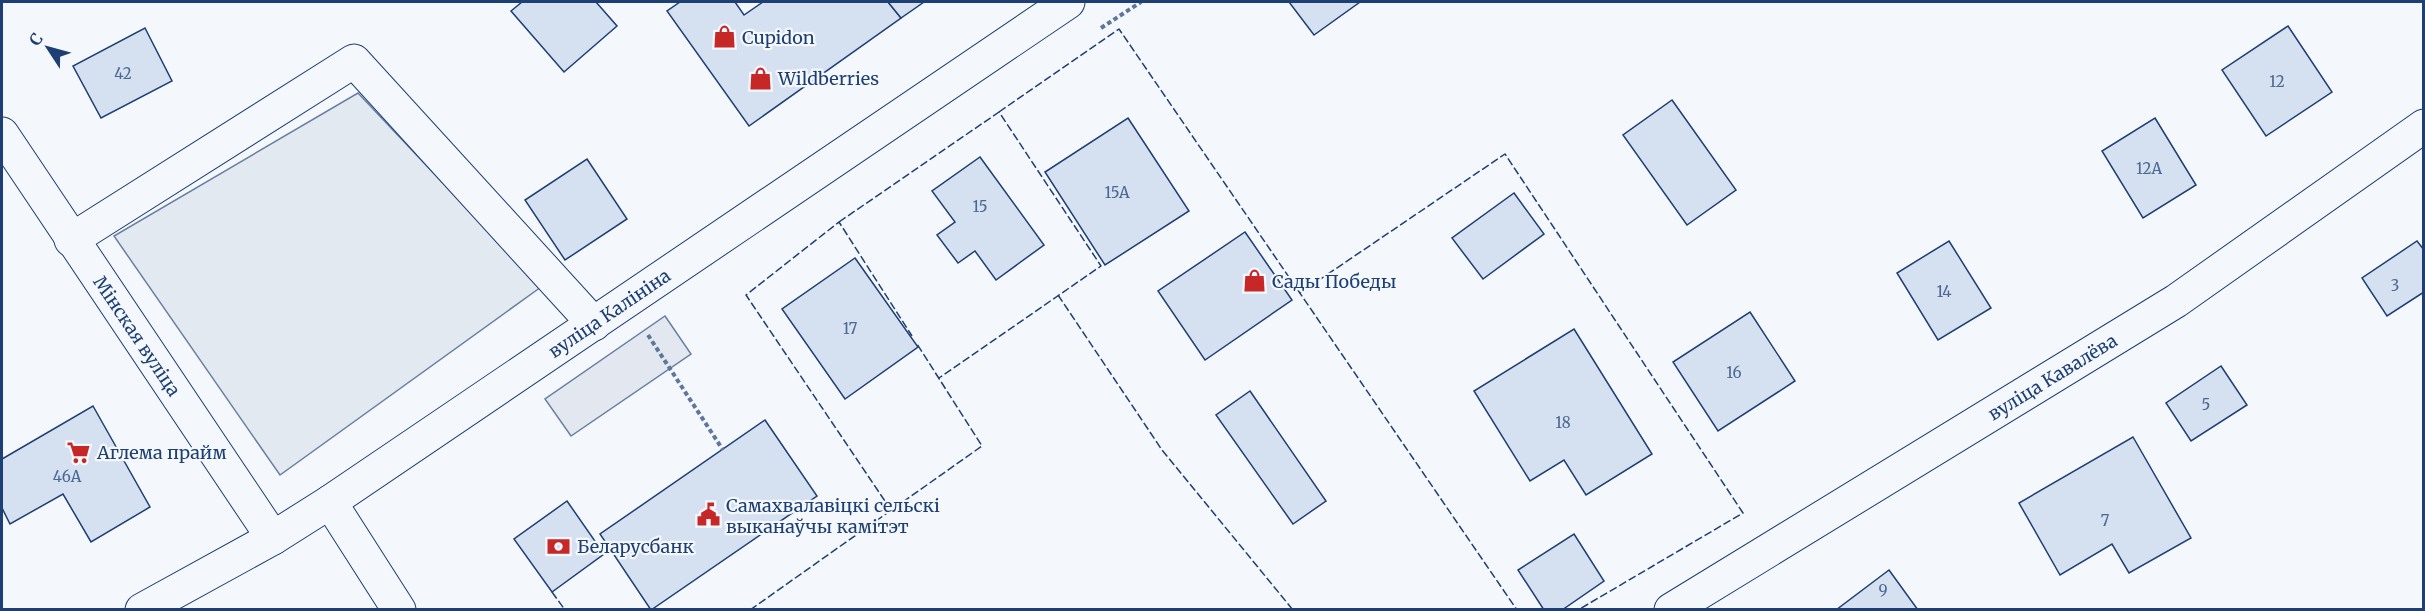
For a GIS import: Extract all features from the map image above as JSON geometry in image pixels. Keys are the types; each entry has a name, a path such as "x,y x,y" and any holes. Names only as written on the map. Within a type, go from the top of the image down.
{"street":[{"name":"вуліца Калініна","path":"142,609 273,538 330,502 1068,2"},
{"path":"71,240 354,61 594,324"},
{"name":"вуліца Кавалёва","path":"1671,609 2176,301 2424,126"},
{"name":"Мінская вуліца","path":"2,134 273,538"},
{"path":"330,502 399,609"}],"path":[{"path":"1092,35 1141,2"},
{"path":"658,328 648,335 723,450"}],"shaded area":[{"path":"358,93 541,287 280,475 114,236"},
{"path":"665,316 691,354 571,436 545,399"}],"building":[{"path":"522,2 596,2 617,26 564,72 511,11"},
{"path":"680,2 735,2 744,15 763,2 888,2 901,18 749,126 667,11"},
{"path":"888,2 924,2 901,18"},
{"path":"1289,2 1360,2 1314,35"},
{"path":"2288,26 2332,92 2266,136 2222,70"},
{"path":"145,28 172,81 101,118 73,66"},
{"path":"1672,100 1736,190 1687,225 1623,135"},
{"path":"1128,118 1189,211 1105,265 1045,172"},
{"path":"2155,118 2196,185 2143,218 2102,151"},
{"path":"980,157 1044,245 996,280 975,251 958,263 937,235 955,222 932,191"},
{"path":"587,159 627,219 565,260 525,200"},
{"path":"1514,193 1544,234 1483,279 1452,238"},
{"path":"1245,232 1292,300 1205,360 1158,291"},
{"path":"1949,241 1991,308 1938,340 1897,273"},
{"path":"2417,241 2424,250 2424,292 2387,316 2362,278"},
{"path":"855,258 918,347 845,399 782,309"},
{"path":"1750,312 1795,381 1718,431 1673,362"},
{"path":"1574,329 1652,454 1586,495 1564,460 1530,481 1474,391"},
{"path":"2221,366 2247,405 2191,441 2166,403"},
{"path":"1250,391 1326,501 1293,524 1216,415"},
{"path":"93,406 150,507 91,542 63,494 10,524 2,508 2,459"},
{"name":"Самахвалавіцкі сельскі выканаўчы камітэт","path":"765,420 817,496 651,610 600,534"},
{"path":"2133,437 2191,538 2129,573 2112,544 2060,575 2019,503"},
{"name":"Беларусбанк","path":"567,501 604,554 552,592 514,539"},
{"path":"1574,534 1604,581 1562,610 1544,610 1518,570"},
{"path":"1889,570 1918,610 1836,610"}],"fence":[{"path":"999,112 1119,29 1517,610"},
{"path":"839,222 999,112 1101,266 939,378"},
{"path":"1300,293 1505,154 1743,513 1578,610"},
{"path":"891,510 746,295 839,222 912,336"},
{"path":"1058,295 1162,450 1293,610"},
{"path":"750,610 982,446 917,344"},
{"path":"552,592 565,610"}],"place":[{"name":"Cupidon","path":"724,37"},
{"name":"Wildberries","path":"760,78"},
{"name":"Сады Победы","path":"1254,281"},
{"name":"Аглема прайм","path":"79,452"},
{"name":"Самахвалавіцкі сельскі выканаўчы камітэт","path":"708,515"},
{"name":"Беларусбанк","path":"559,546"}]}
